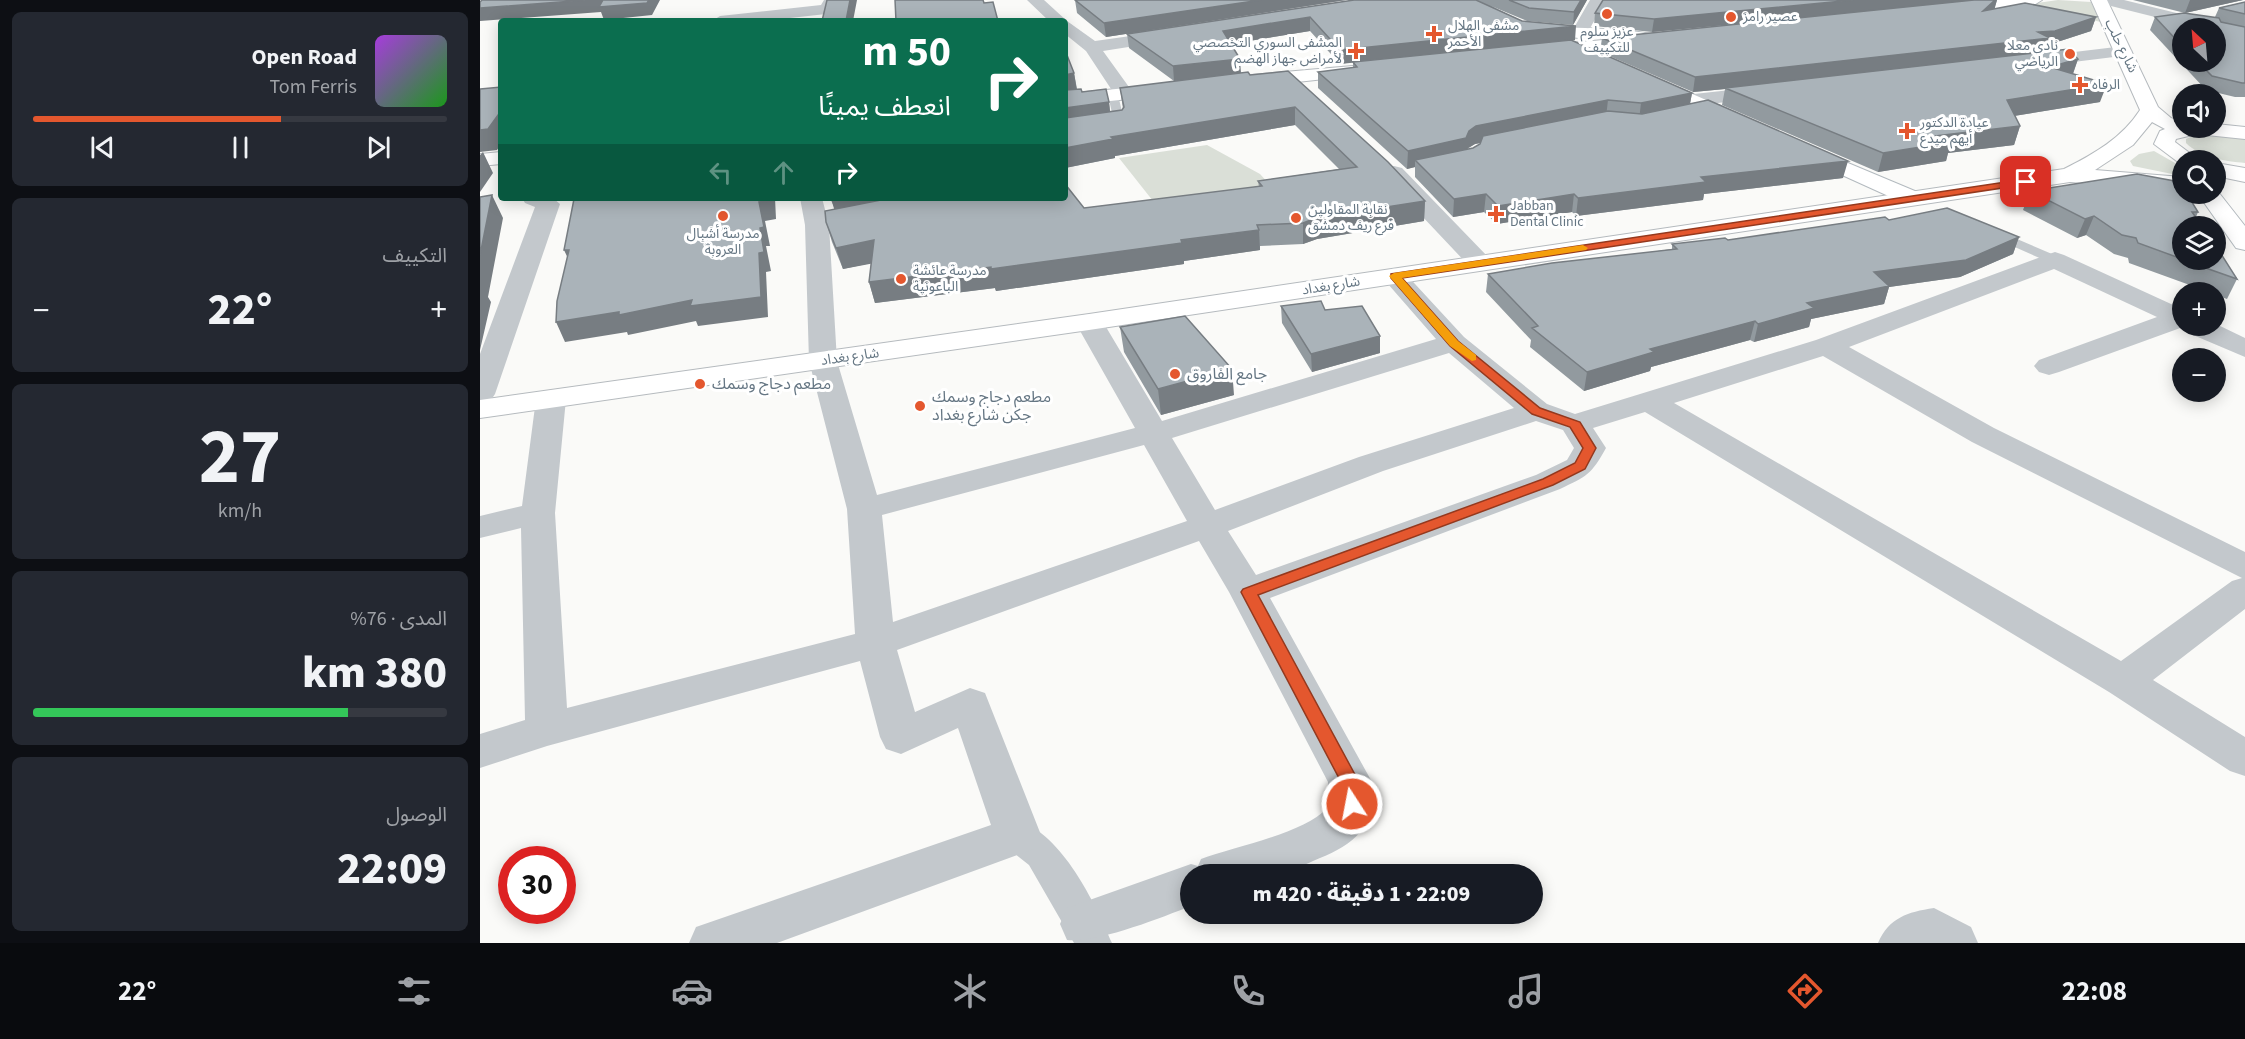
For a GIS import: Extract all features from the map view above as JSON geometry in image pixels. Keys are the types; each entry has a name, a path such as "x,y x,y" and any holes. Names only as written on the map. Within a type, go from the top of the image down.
{"main road":[{"path":"1461,0 1522,27 1576,41 1613,66"},
{"name":"شارع حلب","path":"2099,0 2124,51 2154,101"},
{"path":"1934,11 2009,2 2039,6"},
{"path":"1981,6 2039,6"},
{"path":"2094,24 2113,30"},
{"path":"1522,27 1518,49 1576,41 1660,39"},
{"path":"1236,82 1384,68"},
{"path":"1634,74 1699,108 1755,129"},
{"path":"1068,100 1180,88"},
{"path":"2154,101 2164,122 2172,125"},
{"path":"2070,175 2117,148 2138,129 2154,101"},
{"path":"2172,133 2167,135 2164,144 2173,150"},
{"path":"1786,143 1914,199"},
{"path":"2226,172 2245,175"},
{"name":"شارع بغداد","path":"480,409 1089,322 2070,175 2172,183"},
{"path":"2226,183 2245,181"},
{"path":"2216,204 2245,243"}],"street":[{"path":"746,18 826,9 832,0"},
{"path":"1576,41 1598,0"},
{"path":"2106,0 2183,18"},
{"path":"1057,18 1071,7"},
{"path":"2191,18 2222,11"},
{"path":"1068,28 1092,47 1118,95"},
{"path":"2226,30 2245,35"},
{"path":"1092,47 1194,31"},
{"path":"2019,63 2124,51"},
{"path":"1292,77 1310,93"},
{"path":"1699,108 1787,90"},
{"path":"1379,159 1401,175 1480,264"},
{"path":"480,394 548,204 540,201"},
{"path":"813,201 828,223 823,361 864,509 875,643 901,737 970,704 1018,835 1042,854 1089,934 1180,890"},
{"path":"1394,276 1454,343 1536,411 1575,424 1826,346 2055,260 2172,314"},
{"path":"1089,322 1207,526 1248,592 1350,782 1352,804 1340,825 1318,838 1246,864"},
{"path":"2049,366 2172,326"},
{"path":"2219,336 2245,348"},
{"path":"864,509 1154,433 1454,343"},
{"path":"1826,346 1983,435 2245,567"},
{"path":"547,730 538,513 550,399"},
{"path":"1650,402 2123,681 2245,759"},
{"path":"480,751 547,730 875,643 1207,526 1371,464 1536,411"},
{"path":"1248,592 1548,482 1580,466 1590,448 1575,424"},
{"path":"480,527 538,513"},
{"path":"2123,681 2245,590"},
{"path":"714,943 1018,835"},
{"path":"1903,943 1919,933 1934,931 1953,943"}],"lane":[{"path":"2157,24 2172,22"},
{"path":"1098,128 1120,124 1118,95"},
{"path":"1988,231 2055,260"}],"shaded area":[{"path":"2058,0 2091,2 2101,22 2024,5"},
{"path":"2226,136 2245,138 2245,163 2226,161 2226,150 2196,150 2186,143 2186,139 2226,138"},
{"path":"1207,145 1260,174 1271,186 1153,201 1119,158"},
{"path":"2154,151 2172,161 2172,174 2133,166 2130,161 2139,154"}],"building":[{"path":"482,0 586,0 480,8"},
{"path":"603,0 649,0 647,3 599,7"},
{"path":"827,0 850,0 847,18 823,18"},
{"path":"895,0 983,0 984,3 993,2 997,18 896,18"},
{"path":"1075,0 1261,0 1104,23"},
{"path":"1354,0 1476,0 1522,21 1576,26 1340,50 1310,17 1223,31 1240,59 1173,66 1127,34"},
{"path":"1509,0 1581,0 1574,12 1529,8"},
{"path":"1603,0 1853,0 1654,19 1595,13"},
{"path":"1974,0 1995,0 1983,11 2025,3 2096,17 2055,31 2038,32 2050,38 1695,77 1602,38"},
{"path":"2245,2 2245,14 2219,8"},
{"path":"2184,13 2219,18 2172,18 2172,35 2155,17"},
{"path":"2226,23 2245,27 2245,83 2212,76 2208,72 2226,72"},
{"path":"1571,40 1692,93 1641,103 1608,100 1476,126 1469,131 1466,138 1408,151 1318,72 1357,67 1353,62"},
{"path":"2069,49 2078,59 2050,67 2107,84 2007,100 2020,126 1935,136 1952,142 1883,153 1725,88"},
{"path":"1068,58 1074,73 1068,74"},
{"path":"1288,71 1388,162 1425,201 1316,218 1303,223 1257,225 1259,230 1181,240 1182,243 991,269 991,267 869,282 874,240 836,248 826,222 825,211 876,201 1068,201 1068,188 1084,208 1262,186 1258,181 1357,167 1295,107 1111,137 1113,139 1068,147 1068,118 1122,110 1124,107 1120,88 1248,72 1250,75"},
{"path":"498,87 498,115 488,129 480,130 480,89"},
{"path":"1081,89 1082,92 1106,89 1109,102 1068,108 1068,90"},
{"path":"1708,100 1848,161 1701,177 1706,182 1578,198 1574,194 1498,206 1486,194 1454,199 1415,160 1473,148 1480,144 1483,136 1608,111 1642,114"},
{"path":"2137,174 2172,181 2172,204 2193,204 2198,212 2192,212 2195,216 2172,216 2172,255 2138,243 2136,238 2122,235 2094,216 2085,219 2030,191"},
{"path":"492,195 480,255 480,197"},
{"path":"574,201 771,201 759,202 764,227 760,228 764,252 759,253 761,297 690,306 692,300 619,315 619,312 556,322 557,301 569,250 564,250"},
{"path":"1947,208 2019,237 1966,260 1874,272 1889,286 1807,303 1814,308 1758,324 1755,321 1650,349 1654,352 1587,372 1532,328 1538,326 1488,274 1552,263 1677,249 1672,244 1725,238 1728,240 1885,217 1889,220"},
{"path":"2226,262 2237,279 2211,270 2226,270"},
{"path":"1321,301 1325,310 1362,306 1380,336 1311,354 1281,306"},
{"path":"1185,316 1232,369 1158,389 1120,327"}],"slow traffic":[{"path":"1472,358 1454,343 1394,276 1583,248"}],"place":[{"name":"عزيز سلوم للتكييف","path":"1607,14"},
{"name":"عصير رامز","path":"1731,17"},
{"name":"مشفى الهلال الأحمر","path":"1434,34"},
{"name":"المشفى السوري التخصصي لأمراض جهاز الهضم","path":"1356,51"},
{"name":"نادي معلا الرياضي","path":"2070,54"},
{"name":"الرفاه","path":"2080,85"},
{"name":"عيادة الدكتور أيهم ميدع","path":"1907,131"},
{"name":"Jabban Dental Clinic","path":"1496,214"},
{"name":"مدرسة أشبال العروبة","path":"723,216"},
{"name":"نقابة المقاولين فرع ريف دمشق","path":"1296,218"},
{"name":"مدرسة عائشة الباعونية","path":"901,279"},
{"name":"جامع الفاروق","path":"1175,374"},
{"name":"مطعم دجاج وسمك","path":"700,384"},
{"name":"مطعم دجاج وسمك جكن شارع بغداد","path":"920,406"}],"route":[{"path":"1352,804 1350,782 1248,592 1548,482 1580,466 1590,448 1575,424 1536,411 1454,343 1394,276 2026,182"}]}
